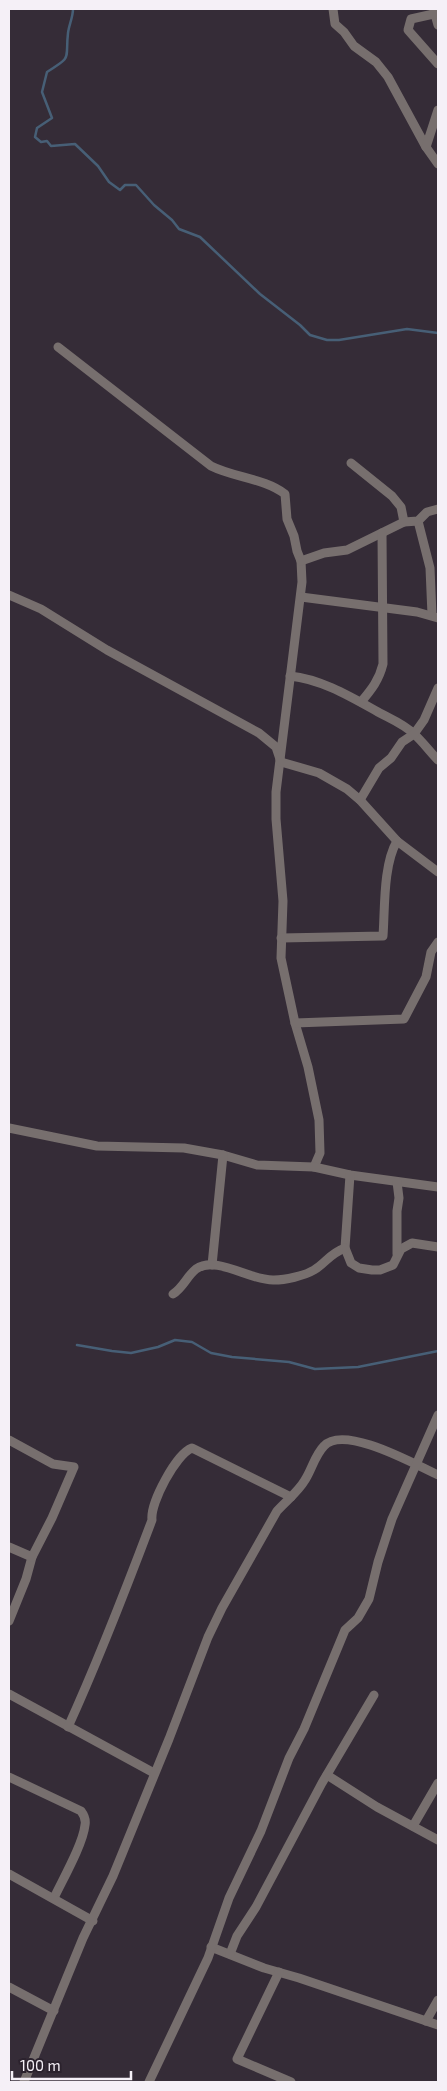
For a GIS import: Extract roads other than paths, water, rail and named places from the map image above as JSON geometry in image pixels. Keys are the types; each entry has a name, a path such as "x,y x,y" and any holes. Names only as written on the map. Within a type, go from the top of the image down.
{"street":[{"path":"333,9 335,24 344,32 354,46 376,62 388,77 426,147 438,164"},
{"path":"438,25 436,12 411,19 408,30 438,64"},
{"path":"426,147 438,110"},
{"path":"58,347 211,466 235,476 273,485 285,494 286,519 294,536 301,562 301,597 276,792 276,819 283,900 280,938 281,958 319,1120 320,1153 314,1167"},
{"path":"352,463 392,496 401,507 404,522"},
{"path":"301,562 324,553 347,550 404,522 418,521 427,512 438,509"},
{"path":"301,597 435,617 430,568 418,521"},
{"path":"361,702 373,689 380,677 383,664 382,533"},
{"path":"9,595 41,609 106,650 259,733 276,747 281,762"},
{"path":"290,676 304,677 361,702 398,722 414,734 438,760"},
{"path":"360,800 379,768 391,758 402,742 414,734 424,720 438,688"},
{"path":"281,762 319,773 346,789 360,800 397,841 438,872"},
{"path":"280,938 383,936 387,876 392,849 397,841"},
{"path":"295,1023 404,1019 426,977 431,952 438,942"},
{"path":"9,1128 50,1138 97,1146 184,1148 223,1155 256,1165 314,1167 350,1175 438,1187"},
{"path":"212,1265 223,1155"},
{"path":"350,1175 345,1248 351,1263 360,1268 380,1270 393,1265 401,1249 412,1243 438,1247"},
{"path":"397,1182 399,1198 396,1211 398,1254"},
{"path":"173,1294 195,1270 201,1267 212,1265 226,1267 254,1278 274,1280 307,1274 316,1269 333,1253 345,1248"},
{"path":"149,2082 208,1958 229,1898 261,1831 289,1758 304,1729 346,1630 358,1618 369,1599 387,1533 438,1415"},
{"path":"9,1440 53,1464 74,1467 52,1518 32,1557 26,1579 9,1621"},
{"path":"24,2082 83,1938 93,1921 208,1637 222,1608 277,1511 297,1492 323,1447 333,1441 350,1441 391,1452 438,1475"},
{"path":"68,1727 82,1697 152,1520 151,1514 162,1483 185,1450 192,1448 290,1497"},
{"path":"9,1547 32,1557"},
{"path":"9,1694 154,1773"},
{"path":"230,1954 237,1936 256,1908 326,1775 374,1695"},
{"path":"326,1775 377,1807 438,1840"},
{"path":"9,1778 81,1811 84,1816 85,1826 77,1849 54,1898"},
{"path":"413,1826 438,1784"},
{"path":"9,1874 93,1921"},
{"path":"211,1947 264,1968 438,2025"},
{"path":"278,1972 237,2059 291,2082"},
{"path":"9,1987 54,2011"},
{"path":"426,2021 438,2000"}],"waterway":[{"path":"73,9 66,57 61,63 47,72 42,92 52,118 37,128 35,137 41,142 47,141 51,146 75,144 98,166 109,182 120,190 125,185 136,185 179,229 200,237 260,294 310,335 327,340 339,340 407,329 438,333"},
{"path":"77,1345 131,1353 158,1347 175,1340 192,1342 211,1353 232,1357 289,1362 315,1369 358,1367 438,1351"}]}
